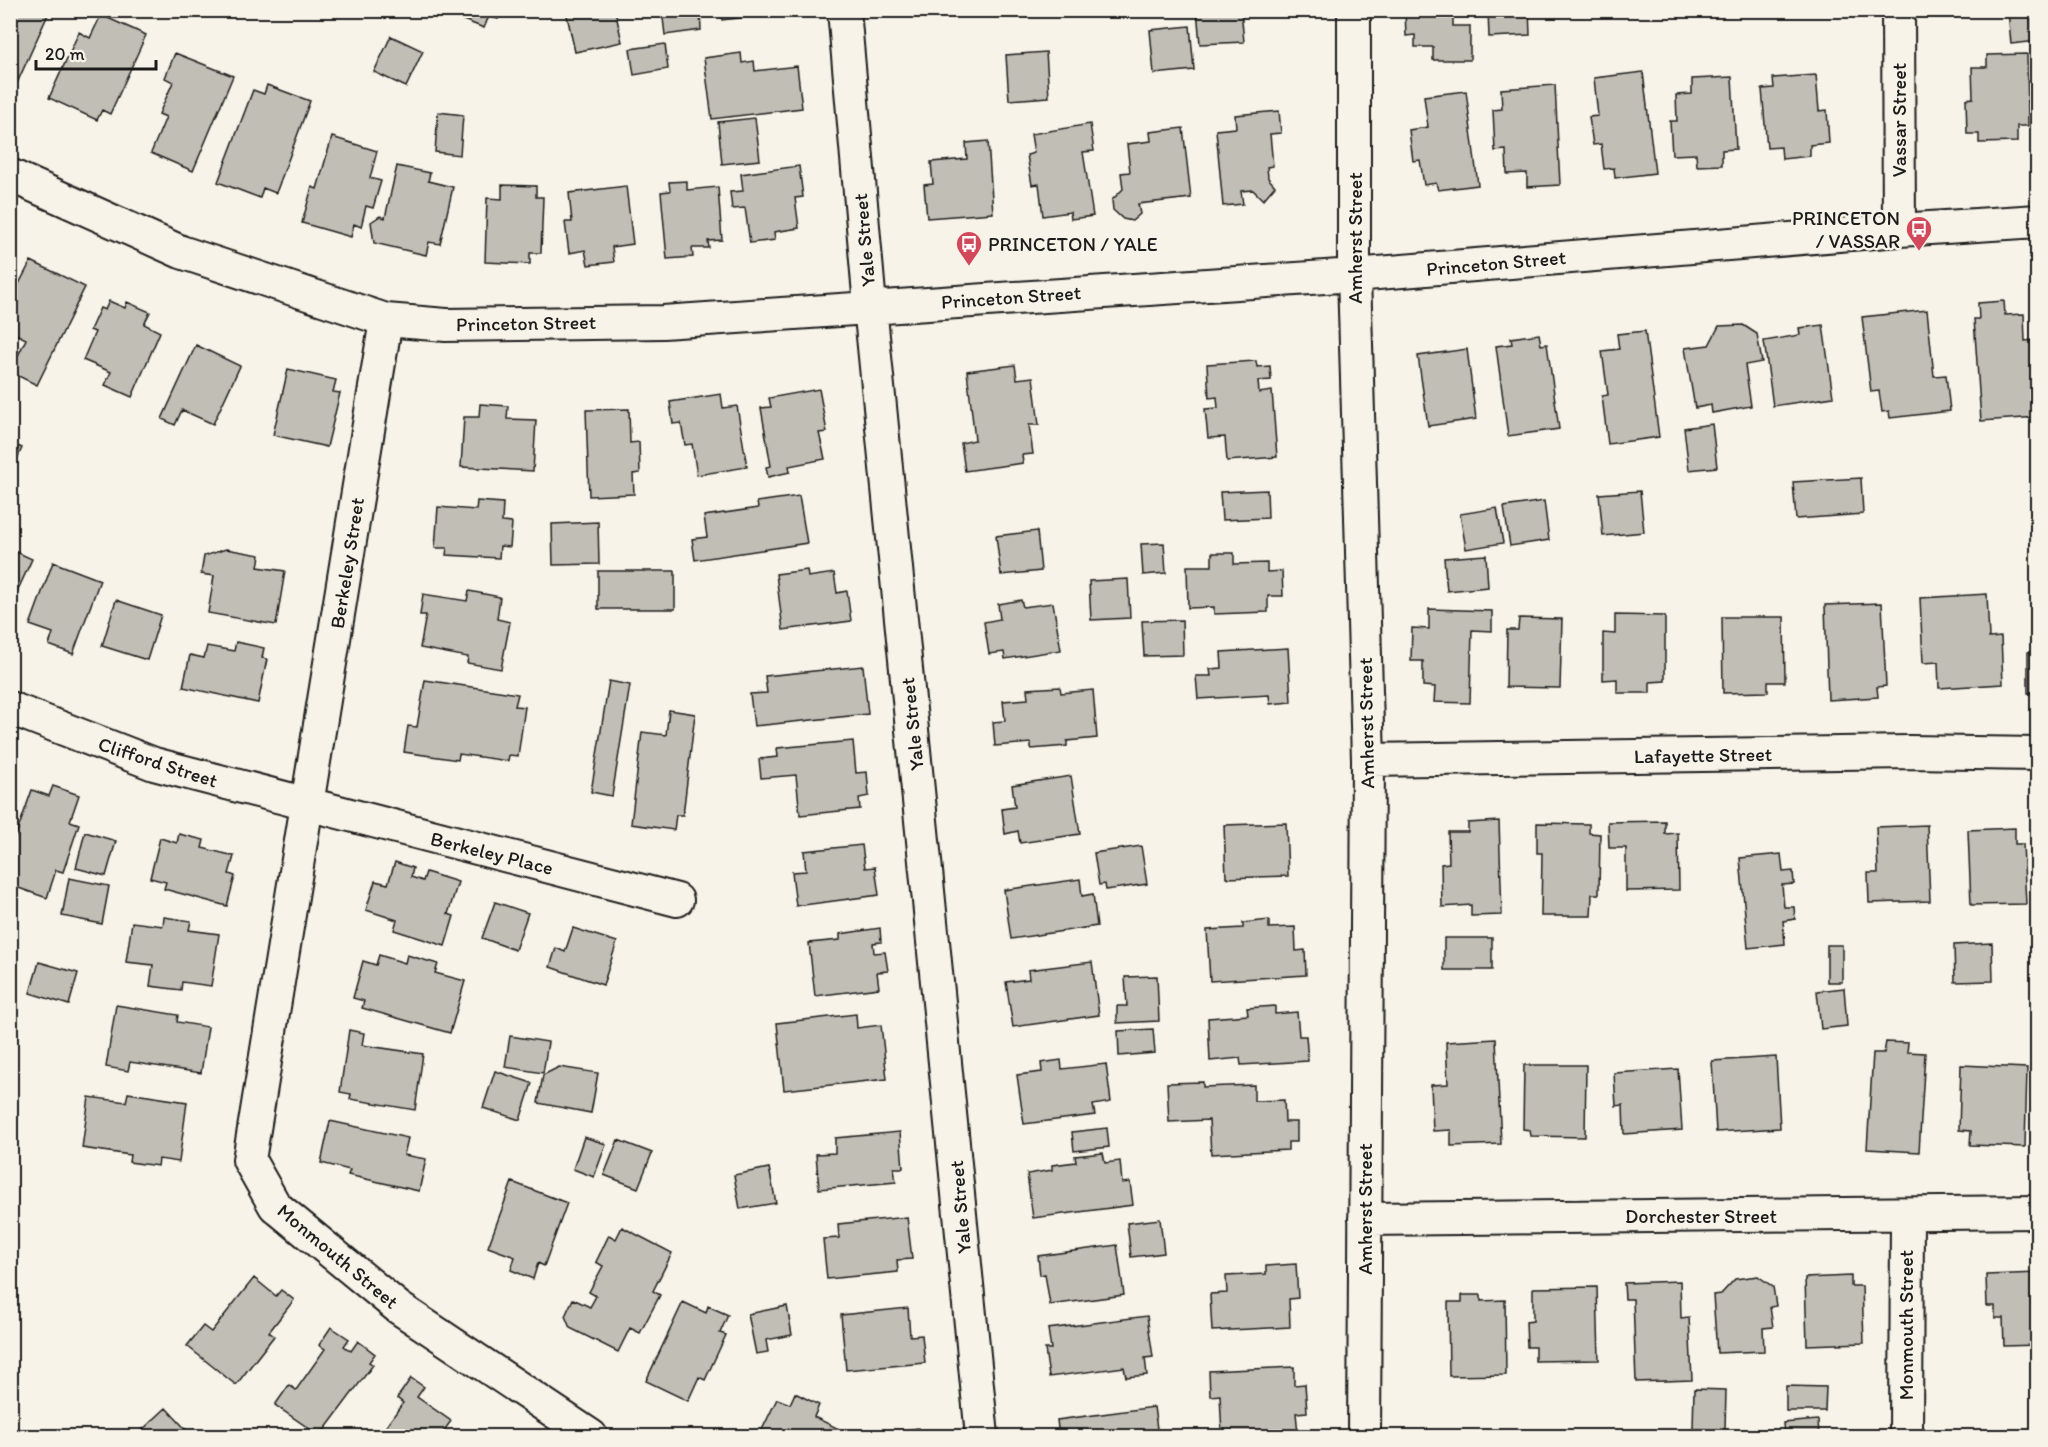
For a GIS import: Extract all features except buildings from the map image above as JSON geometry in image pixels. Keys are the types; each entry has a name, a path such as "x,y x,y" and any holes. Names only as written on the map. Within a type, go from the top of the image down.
{"street":[{"name":"Yale Street","path":"844,10 870,306 982,1437"},
{"name":"Amherst Street","path":"1354,10 1354,275 1368,760 1364,1437"},
{"name":"Vassar Street","path":"1898,10 1899,230"},
{"name":"Princeton Street","path":"10,175 181,252 386,320 446,325 663,322 870,306 1354,275 1899,230 2037,221"},
{"name":"Berkeley Street","path":"308,806 386,320"},
{"name":"Clifford Street","path":"10,708 154,764 308,806"},
{"name":"Lafayette Street","path":"1368,760 1910,752 2037,754"},
{"name":"Berkeley Place","path":"308,806 677,900"},
{"name":"Monmouth Street","path":"308,806 249,1160 275,1206 399,1308 591,1437"},
{"name":"Dorchester Street","path":"1365,1219 2037,1212"},
{"name":"Monmouth Street","path":"1906,1437 1907,1214"}],"place":[{"name":"PRINCETON / VASSAR","path":"1919,252"},
{"name":"PRINCETON / YALE","path":"969,267"}]}
